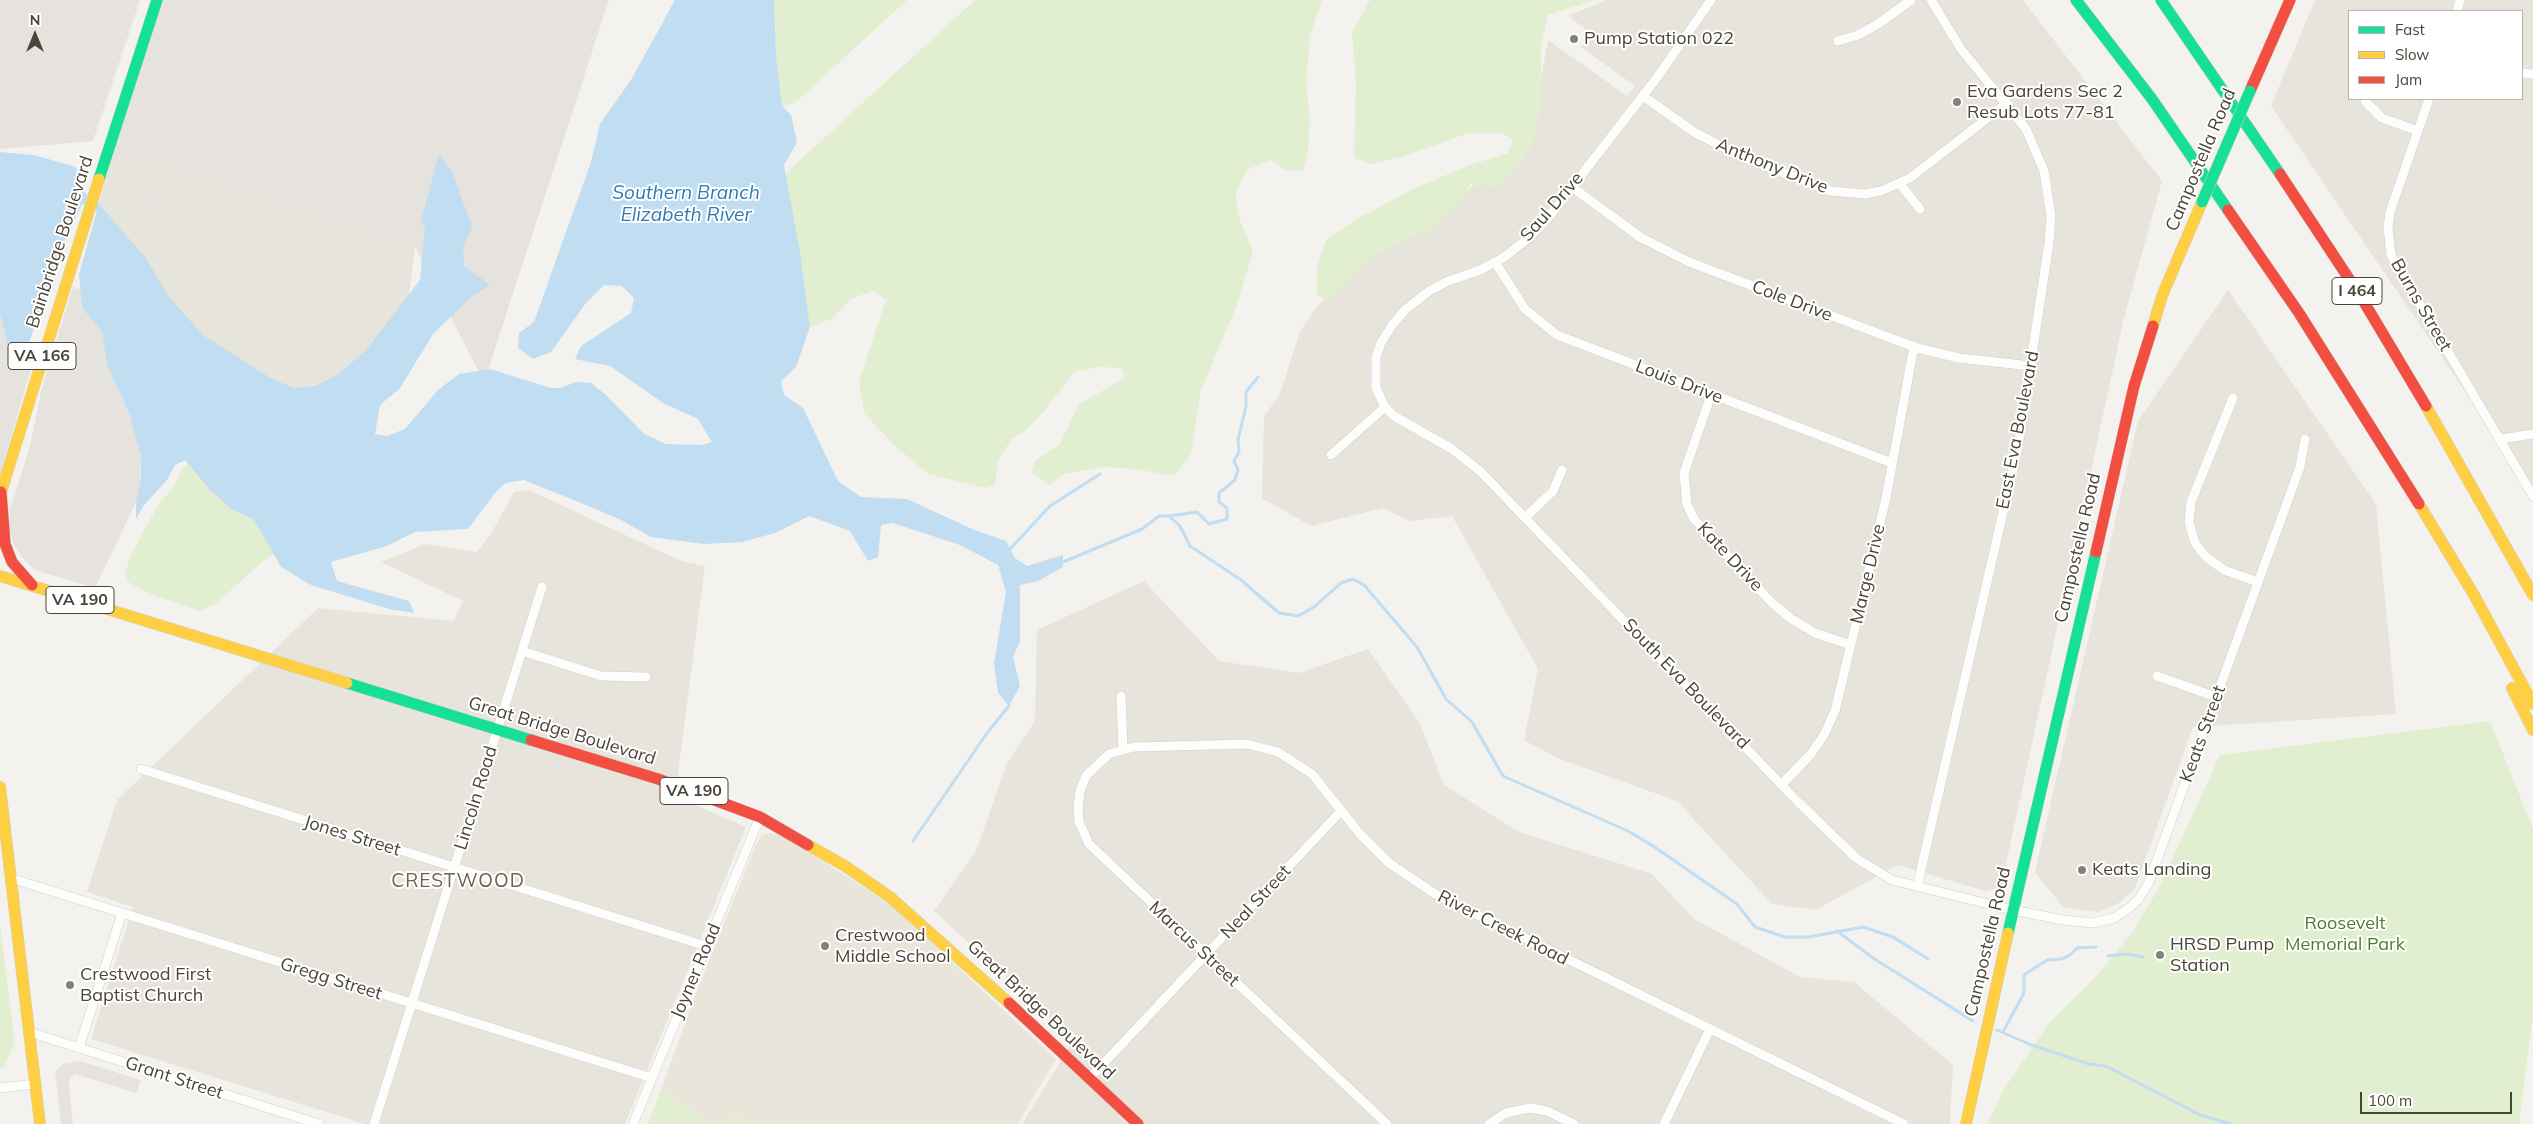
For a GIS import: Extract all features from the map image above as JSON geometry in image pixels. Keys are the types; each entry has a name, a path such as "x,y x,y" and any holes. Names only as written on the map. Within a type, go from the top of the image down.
{"main road":[{"name":"Bainbridge Boulevard","path":"0,493 86,217 157,0"},
{"path":"2076,0 2152,99 2299,313 2368,422 2492,626 2533,704"},
{"name":"I 464","path":"2161,0 2226,93 2361,297 2450,446 2533,595"},
{"name":"Campostella Road","path":"1966,1124 2013,910 2134,386 2162,296 2290,0"},
{"path":"0,493 5,544 12,562 33,586"},
{"path":"2446,553 2533,730"},
{"name":"Great Bridge Boulevard","path":"0,576 687,788 760,818 845,866 890,897 969,966 1138,1124"},
{"path":"0,787 40,1124"}],"street":[{"name":"Saul Drive","path":"1385,407 1376,388 1374,374 1381,343 1392,325 1405,310 1429,291 1495,262 1531,236 1548,218 1643,96 1711,0"},
{"path":"1838,41 1858,35 1878,24 1911,0"},
{"name":"East Eva Boulevard","path":"1918,887 2018,447 2050,231 2048,191 2035,147 2007,103 1961,48 1931,0"},
{"name":"Anthony Drive","path":"1643,96 1716,145 1831,191 1865,194 1900,184 2007,103"},
{"name":"Burns Street","path":"2428,100 2390,212 2388,228 2391,255 2533,496"},
{"path":"2365,101 2382,118 2418,131"},
{"path":"1900,184 1920,209"},
{"name":"Cole Drive","path":"1572,187 1640,237 1689,262 1914,346 1959,358 2031,366"},
{"name":"Louis Drive","path":"1495,262 1525,309 1557,335 1892,463"},
{"name":"Marge Drive","path":"1782,784 1807,759 1830,724 1842,689 1892,463 1914,346"},
{"name":"Kate Drive","path":"1711,395 1684,472 1687,504 1694,519 1771,602 1790,618 1815,633 1851,645"},
{"path":"2233,398 2191,502 2189,522 2195,543 2206,557 2224,570 2258,582"},
{"path":"1331,455 1385,407"},
{"name":"South Eva Boulevard","path":"1385,407 1394,416 1468,460 1856,858 1892,880 2013,910"},
{"path":"2501,439 2533,434"},
{"name":"Keats Street","path":"2013,910 2093,923 2114,918 2138,900 2149,882 2300,467 2305,439"},
{"path":"1526,518 1553,491 1562,470"},
{"name":"Lincoln Road","path":"374,1124 542,587"},
{"path":"522,651 601,676 646,677"},
{"path":"2157,676 2216,697"},
{"path":"1121,696 1123,749"},
{"name":"River Creek Road","path":"1123,749 1246,744 1265,747 1278,752 1312,774 1340,811 1389,863 1435,894 1904,1124"},
{"name":"Marcus Street","path":"1123,749 1109,754 1086,776 1080,790 1078,809 1079,822 1085,837 1099,854 1386,1124"},
{"name":"Jones Street","path":"141,770 706,946"},
{"name":"Neal Street","path":"1090,1079 1340,811"},
{"name":"Joyner Road","path":"633,1124 760,818"},
{"name":"Gregg Street","path":"10,878 652,1078"},
{"path":"79,1048 122,913"},
{"path":"1664,1124 1710,1029"},
{"name":"Grant Street","path":"29,1032 319,1124"},
{"path":"0,1088 35,1084"},
{"path":"1489,1124 1506,1113 1530,1108 1547,1111 1574,1124"}],"shaded area":[{"path":"0,0 140,0 93,141 0,149"},
{"path":"163,0 609,0 484,382 415,247 115,150"},
{"path":"1607,0 2023,0 2162,181 2124,318 2001,887 1985,891 1898,865 1815,910 1772,904 1677,801 1557,758 1524,740 1538,669 1452,516 1409,521 1383,508 1311,526 1262,498 1264,416 1280,394 1300,331 1320,303 1366,260 1466,192 1519,143 1535,111 1548,40 1627,96 1635,86 1581,47 1591,33 1568,16"},
{"path":"2315,0 2533,0 2533,491 2271,106"},
{"path":"115,150 415,247 408,304 360,364 297,393 201,357 97,207"},
{"path":"152,190 174,206 163,220 141,204"},
{"path":"73,287 81,290 82,308 102,331 107,365 129,413 141,456 140,494 95,588 35,570 23,559 13,543 9,526 10,510 31,442 42,387"},
{"path":"2228,290 2376,504 2396,714 2193,727 2135,888 2119,903 2097,912 2063,907 2035,872 2138,421"},
{"path":"0,313 8,348 23,360 33,362 0,475"},
{"path":"0,385 12,388 0,427"},
{"path":"529,490 681,561 705,566 675,796 746,827 625,1124 365,1124 91,1039 133,907 87,892 117,800 318,608 454,621 463,601 381,562 425,544 477,552 492,532 514,492"},
{"path":"1144,581 1219,661 1299,673 1368,649 1419,722 1444,785 1519,832 1652,874 1694,919 1800,977 1854,982 1953,1065 1950,1124 1022,1124 1074,1039 934,911 976,851 1007,763 1035,721 1037,630"},
{"name":"Crestwood Middle School","path":"771,833 782,835 891,905 1056,1059 1018,1124 746,1124 736,1112 725,1124 707,1124 661,1089 698,988 755,847 762,835"},
{"path":"80,1061 141,1080 136,1093 75,1074 69,1078 73,1124 61,1124 55,1072 62,1064"}],"green space":[{"path":"774,0 907,0 795,103 782,106 776,55"},
{"path":"975,0 1322,0 1310,36 1306,85 1310,120 1308,150 1303,171 1287,171 1270,160 1247,170 1236,192 1238,215 1253,252 1236,307 1201,390 1191,454 1174,476 1135,469 1102,467 1064,474 1050,485 1031,472 1035,461 1060,444 1079,404 1125,378 1121,368 1098,367 1074,372 1045,410 1025,431 1011,439 998,462 995,485 986,488 929,474 896,447 864,413 859,381 886,300 873,291 851,299 831,319 810,327 800,252 785,174"},
{"path":"1370,0 1595,0 1548,15 1541,47 1541,105 1531,149 1499,187 1470,184 1462,201 1427,231 1380,251 1351,276 1330,300 1317,296 1317,267 1326,240 1359,218 1415,188 1470,165 1508,153 1513,139 1502,133 1469,133 1401,157 1371,164 1354,158 1356,82 1352,33"},
{"path":"189,464 210,490 231,509 254,520 274,554 263,561 217,603 199,611 153,595 128,582 125,573 131,555 159,503 174,487 181,471"},
{"name":"Roosevelt Memorial Park","path":"2490,721 2533,829 2533,1014 2519,1124 1988,1124 2004,1089 2050,1022 2093,980 2131,934 2159,888 2220,755"},
{"path":"0,925 15,1043 4,1067 0,1069"},
{"path":"661,1089 707,1124 648,1124"},
{"path":"736,1112 746,1124 725,1124"}],"water":[{"name":"Southern Branch Elizabeth River","path":"675,0 774,0 776,55 782,106 791,115 797,142 784,165 800,252 810,327 796,367 781,381 784,395 803,408 838,481 861,497 907,499 972,529 1006,541 1015,558 1027,566 1063,555 1063,567 1038,581 1020,585 1020,641 1013,657 1020,686 1009,706 998,693 994,663 1006,592 998,565 960,545 893,523 881,525 878,557 868,561 850,531 809,516 775,533 742,542 704,544 651,537 623,521 524,480 506,483 495,493 468,529 415,532 387,546 331,562 337,581 409,601 414,613 389,609 311,585 281,567 254,520 231,509 210,490 185,460 175,465 167,480 144,505 136,519 136,502 141,477 141,456 129,413 107,365 102,331 82,308 79,274 97,211 82,204 60,251 23,360 8,348 0,313 0,152 34,155 76,167 85,193 97,202 145,257 170,298 203,335 272,379 294,388 314,386 340,373 366,350 420,280 425,229 421,221 439,154 453,174 472,227 463,246 464,266 490,285 472,296 433,334 400,388 380,405 375,434 387,436 405,429 438,390 459,374 490,369 551,388 560,388 576,382 591,383 606,395 644,434 666,444 701,445 712,442 698,419 663,403 610,366 575,359 581,346 631,313 634,298 622,286 604,285 586,303 551,352 533,359 518,348 519,333 534,322 591,162 600,124 631,80"}],"waterway":[{"path":"1169,516 1197,512 1209,524 1227,519 1227,508 1219,502 1219,493 1235,480 1238,470 1234,461 1239,452 1238,440 1246,406 1246,392 1258,377"},
{"path":"1010,549 1050,506 1100,474"},
{"path":"1063,562 1142,529 1159,516 1169,516 1180,526 1190,546 1241,580 1279,613 1298,616 1314,607 1341,583 1353,579 1364,585 1417,647 1446,699 1472,722 1503,776 1628,831 1737,904 1755,927 1785,937 1809,937 1863,927 1893,937 1928,959"},
{"path":"913,841 987,733 1009,706"},
{"path":"1837,931 1873,958 1973,1021"},
{"path":"2003,1032 2024,993 2024,975 2047,960 2062,959 2070,955 2077,948 2096,947"},
{"path":"2108,956 2126,954 2143,957"},
{"path":"1997,1030 2029,1044 2089,1064 2106,1066 2200,1115 2231,1124"}],"traffic: fast":[{"path":"99,179 157,0"},
{"path":"2076,0 2152,99 2228,210"},
{"path":"2161,0 2280,174"},
{"path":"2202,202 2250,91"},
{"path":"2008,933 2096,552"},
{"path":"347,683 531,740"}],"traffic: slow":[{"path":"0,495 99,179"},
{"path":"2153,326 2162,296 2202,202"},
{"path":"2426,406 2533,595"},
{"path":"2419,504 2474,595 2533,704"},
{"path":"0,576 347,683"},
{"path":"2512,688 2533,730"},
{"path":"0,787 40,1124"},
{"path":"808,845 845,866 890,897 1009,1003"},
{"path":"1966,1124 2008,933"}],"traffic: jam":[{"path":"2250,91 2290,0"},
{"path":"2280,174 2361,297 2426,406"},
{"path":"2228,210 2299,313 2419,504"},
{"path":"2096,552 2134,386 2153,326"},
{"path":"1,492 5,544 12,562 32,585"},
{"path":"531,740 658,779 760,817 808,845"},
{"path":"1009,1003 1138,1124"}],"place":[{"name":"Pump Station 022","path":"1574,39"},
{"name":"Eva Gardens Sec 2 Resub Lots 77-81","path":"1957,102"},
{"name":"Keats Landing","path":"2082,870"},
{"name":"Crestwood Middle School","path":"825,946"},
{"name":"HRSD Pump Station","path":"2160,955"},
{"name":"Crestwood First Baptist Church","path":"70,985"}],"district":[{"name":"CRESTWOOD","path":"458,881"}]}
